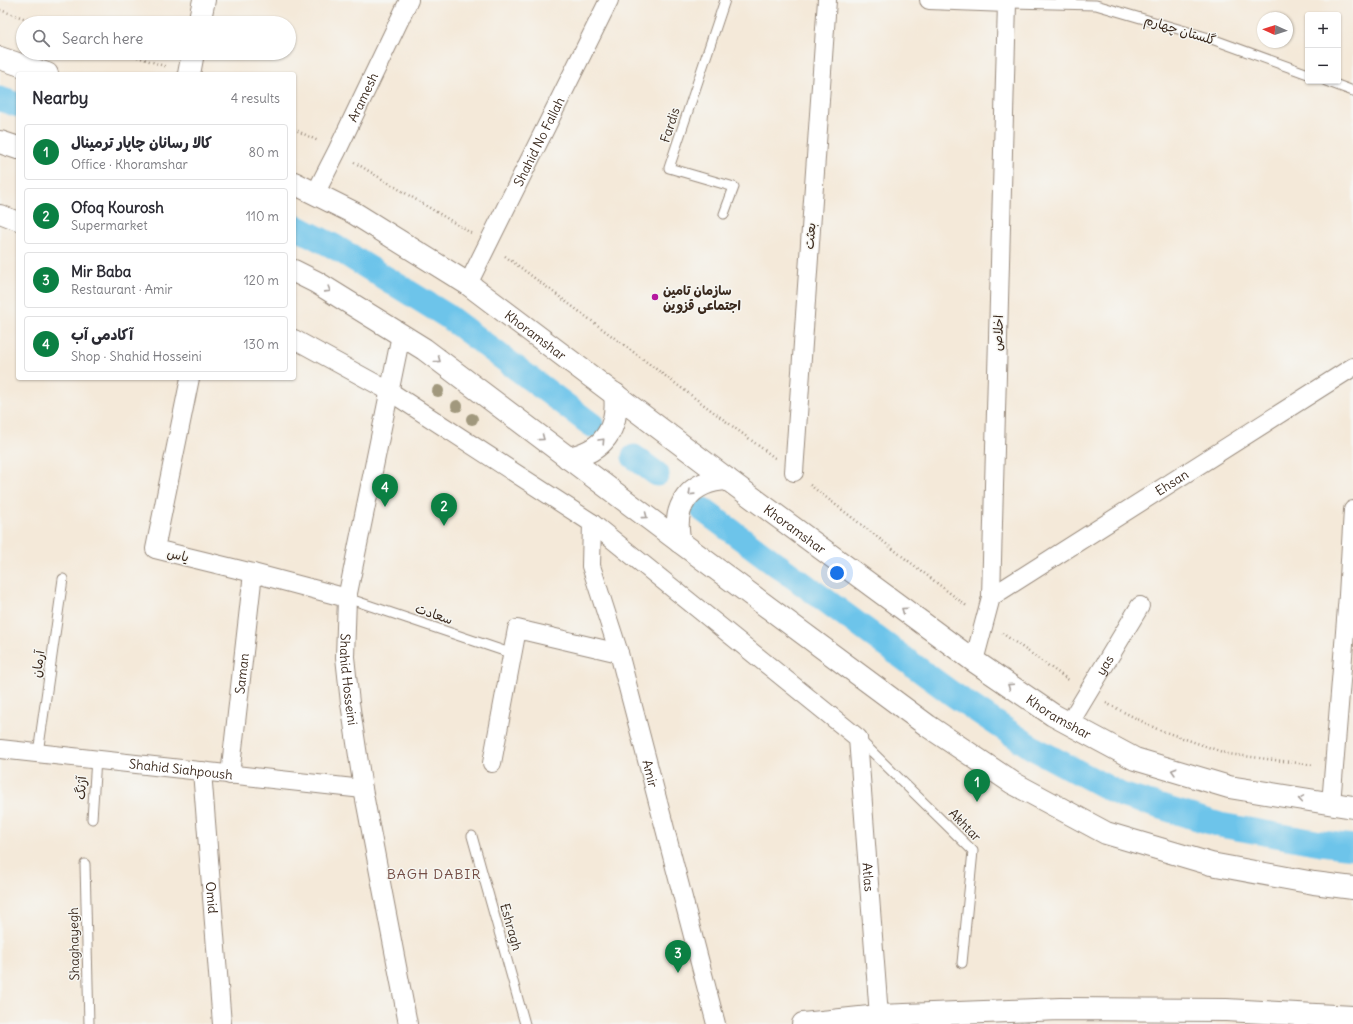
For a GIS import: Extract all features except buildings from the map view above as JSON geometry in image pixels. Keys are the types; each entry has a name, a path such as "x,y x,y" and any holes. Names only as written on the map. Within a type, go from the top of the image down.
{"main road":[{"path":"201,16 204,0"},
{"path":"0,58 41,72"},
{"path":"189,72 192,60"},
{"path":"0,142 16,147"},
{"name":"Khoramshar","path":"296,184 354,213 468,284 726,479 974,661 1053,715 1136,759 1229,787 1353,807"},
{"path":"296,272 316,282 424,349 680,542 928,726 1012,783 1106,833 1211,864 1314,883 1353,888"},
{"path":"568,458 580,456 592,450 602,442 610,432 616,407 615,394"},
{"path":"680,542 677,531 677,519 680,508 686,498 694,489 704,483 715,479 726,479"},
{"path":"803,1024 878,1020 1059,1016 1353,1017"}],"street":[{"name":"Aramesh","path":"315,194 409,0"},
{"name":"Shahid No Fallah","path":"468,284 609,0"},
{"name":"بعثت","path":"794,472 827,0"},
{"name":"گلستان چهارم","path":"929,0 1007,3"},
{"name":"اخلاص","path":"974,661 991,597 1007,3"},
{"path":"0,214 16,220"},
{"name":"Shahid Hosseini","path":"401,335 347,598 345,657 363,789 408,1024"},
{"path":"296,340 389,391 592,524 858,738"},
{"name":"Ehsan","path":"991,597 1353,367"},
{"name":"یاس","path":"190,380 155,549 347,598"},
{"path":"1330,804 1348,595 1353,510"},
{"name":"Amir","path":"592,524 591,566 619,653 716,1024"},
{"name":"Saman","path":"230,775 253,573"},
{"name":"yas","path":"1069,724 1140,606"},
{"path":"492,763 517,629 619,653"},
{"name":"Atlas","path":"858,738 878,1020"},
{"name":"Shahid Siahpoush","path":"0,748 363,789"},
{"name":"Omid","path":"202,771 222,1024"}],"lane":[{"name":"Fardis","path":"724,214 734,187 669,168 725,0"},
{"name":"گلستان چهارم","path":"1007,3 1096,5 1209,38 1305,73"},
{"path":"1334,84 1353,91"},
{"name":"آرمان","path":"38,753 63,578"},
{"name":"سعادت","path":"347,598 513,654"},
{"name":"Akhtar","path":"858,738 973,852 962,963"},
{"name":"آژنگ","path":"92,818 96,759"},
{"name":"Eshragh","path":"472,836 525,1024"},
{"name":"Shaghayegh","path":"85,864 89,1024"}],"path":[{"path":"0,10 18,16"},
{"path":"147,60 183,72"}],"waterway":[{"path":"0,99 16,104"},
{"path":"296,227 335,247 447,316 592,425"},
{"path":"634,457 657,474"},
{"path":"703,510 951,693 1033,748 1121,795 1220,825 1321,843 1353,847"}],"place":[{"name":"سازمان تامین اجتماعی قزوین","path":"655,297"},
{"name":"آکادمی آب","path":"385,507"},
{"name":"Ofoq Kourosh","path":"444,526"},
{"name":"کالا رسانان چاپار ترمینال","path":"977,802"},
{"name":"Mir Baba","path":"678,973"}],"district":[{"name":"BAGH DABIR","path":"434,874"}]}
